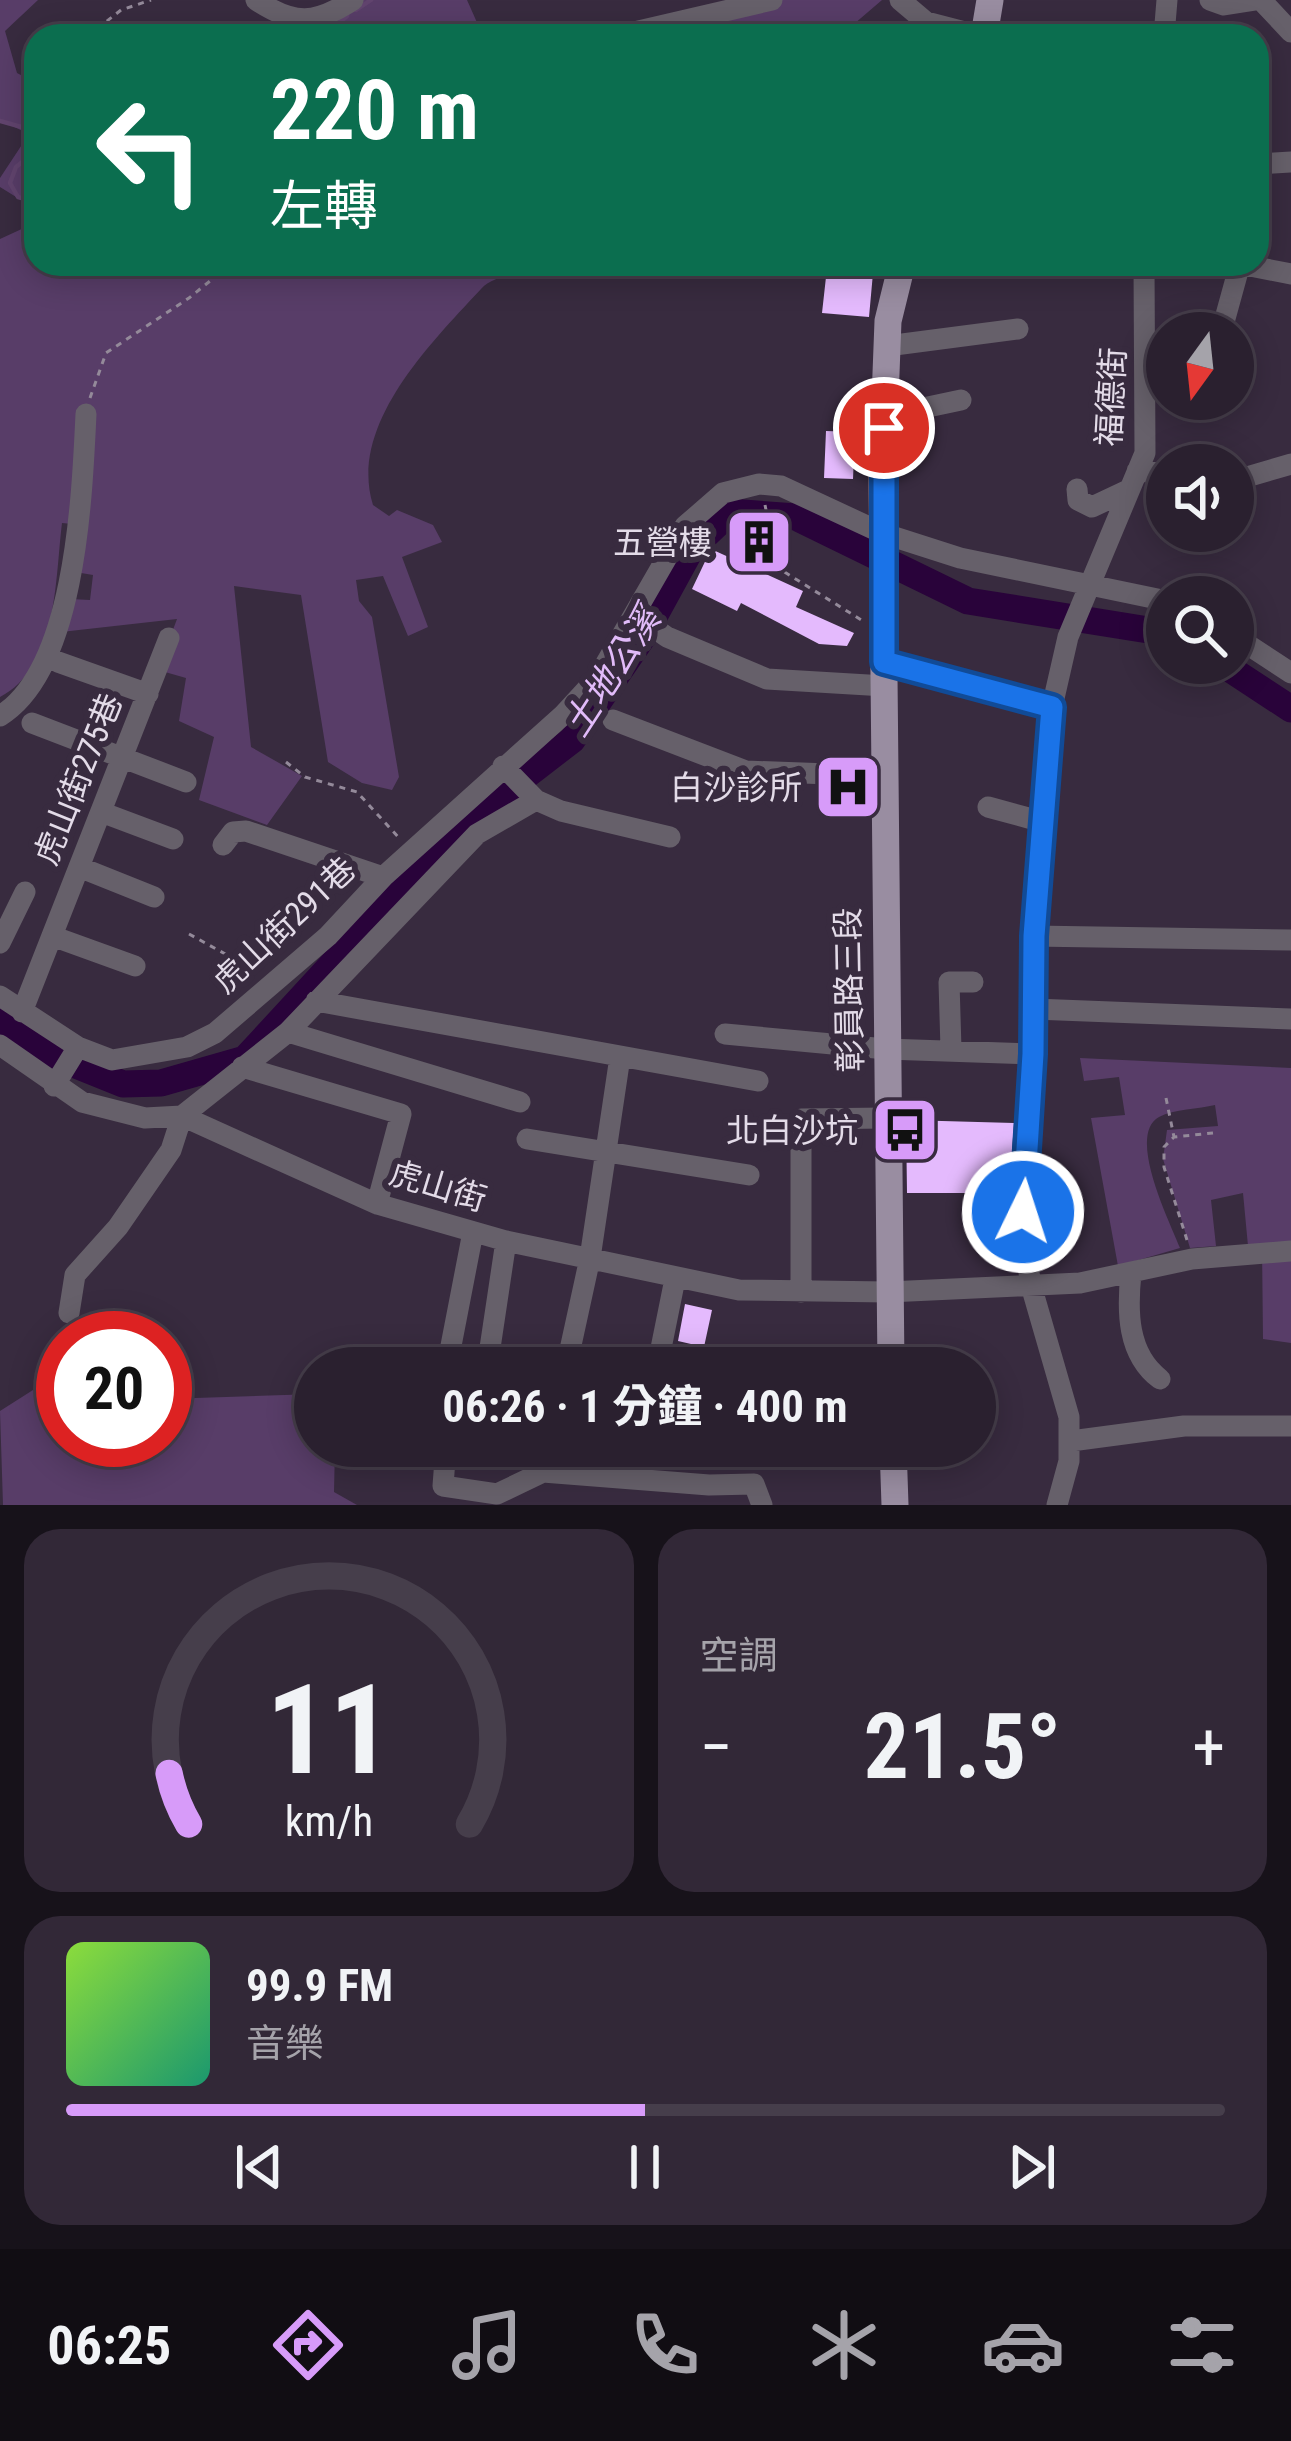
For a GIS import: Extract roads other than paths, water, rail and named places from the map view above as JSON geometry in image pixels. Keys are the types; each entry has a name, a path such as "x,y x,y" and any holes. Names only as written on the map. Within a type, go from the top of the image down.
{"main road":[{"path":"884,649 887,346 900,276"},
{"name":"彰員路三段","path":"884,649 890,1347"},
{"path":"894,1467 895,1505"}],"street":[{"path":"256,0 299,20 324,18 353,0"},
{"path":"669,24 772,0"},
{"path":"900,0 934,24"},
{"path":"1210,0 1224,5 1258,0 1291,32"},
{"name":"福德街","path":"1146,276 1151,312"},
{"path":"1227,312 1237,276"},
{"path":"887,346 1018,329"},
{"path":"884,428 909,412 961,400"},
{"path":"0,716 43,674 59,628 82,491 86,413"},
{"name":"福德街","path":"1071,1441 1069,1417 1030,1282 1023,1212 1033,1054 1034,936 1052,707 1068,637 1145,453 1149,420"},
{"path":"1254,475 1291,464"},
{"path":"1078,489 1078,500 1092,507 1131,481 1146,478"},
{"path":"1052,707 884,649 767,679 667,637 639,617 685,526 723,493 759,484 782,486 883,541 1088,589 1146,598"},
{"name":"虎山街291巷","path":"78,1047 112,1060 187,1046 215,1033 328,936 383,877 563,715 598,677 639,617"},
{"name":"虎山街275巷","path":"22,1012 169,638"},
{"path":"1254,649 1291,673"},
{"path":"58,662 148,694"},
{"path":"613,720 746,771 884,776"},
{"path":"32,723 186,782"},
{"path":"506,770 532,797 561,811 670,837"},
{"path":"69,1311 75,1275 118,1228 171,1150 182,1116 287,1032 477,835 532,797"},
{"path":"988,807 1043,822"},
{"path":"101,812 173,839"},
{"path":"223,845 233,832 246,831 383,877"},
{"path":"79,867 154,897"},
{"path":"0,943 25,892"},
{"path":"52,936 135,966"},
{"path":"1034,936 1291,940"},
{"path":"951,1049 949,982 973,982"},
{"path":"0,996 78,1047 54,1086"},
{"path":"316,1001 758,1081"},
{"path":"1034,1010 1291,1019"},
{"path":"287,1032 520,1102"},
{"path":"725,1034 886,1049 1033,1054"},
{"name":"虎山街","path":"0,1045 82,1102 145,1118 182,1116 376,1204 506,1241 739,1290 889,1292 1080,1283 1192,1259 1291,1251"},
{"path":"571,1347 590,1258 620,1057"},
{"path":"242,1067 401,1114 376,1204"},
{"path":"801,1292 801,1119 886,1118"},
{"path":"526,1139 749,1175"},
{"path":"451,1347 473,1232"},
{"path":"490,1347 506,1241"},
{"path":"1131,1273 1127,1310 1142,1365 1160,1379"},
{"path":"661,1347 675,1279"},
{"path":"1057,1505 1071,1441 1184,1426 1291,1426"},
{"path":"444,1467 443,1486 472,1498 497,1494 543,1472 754,1484 762,1505"},
{"path":"543,1472 544,1467"}],"waterway":[{"path":"356,10 371,0"},
{"path":"338,24 347,16"},
{"path":"0,121 24,128"},
{"path":"24,161 10,183 24,199"},
{"name":"土地公溪","path":"0,1018 51,1055 123,1084 161,1083 245,1059 458,828 572,740 644,635 691,549 730,512 796,517 968,601 1146,630"},
{"name":"土地公溪","path":"1253,684 1291,709"}],"place":[{"name":"五營樓","path":"759,542"},
{"name":"白沙診所","path":"848,787"},
{"name":"北白沙坑","path":"905,1130"}]}
